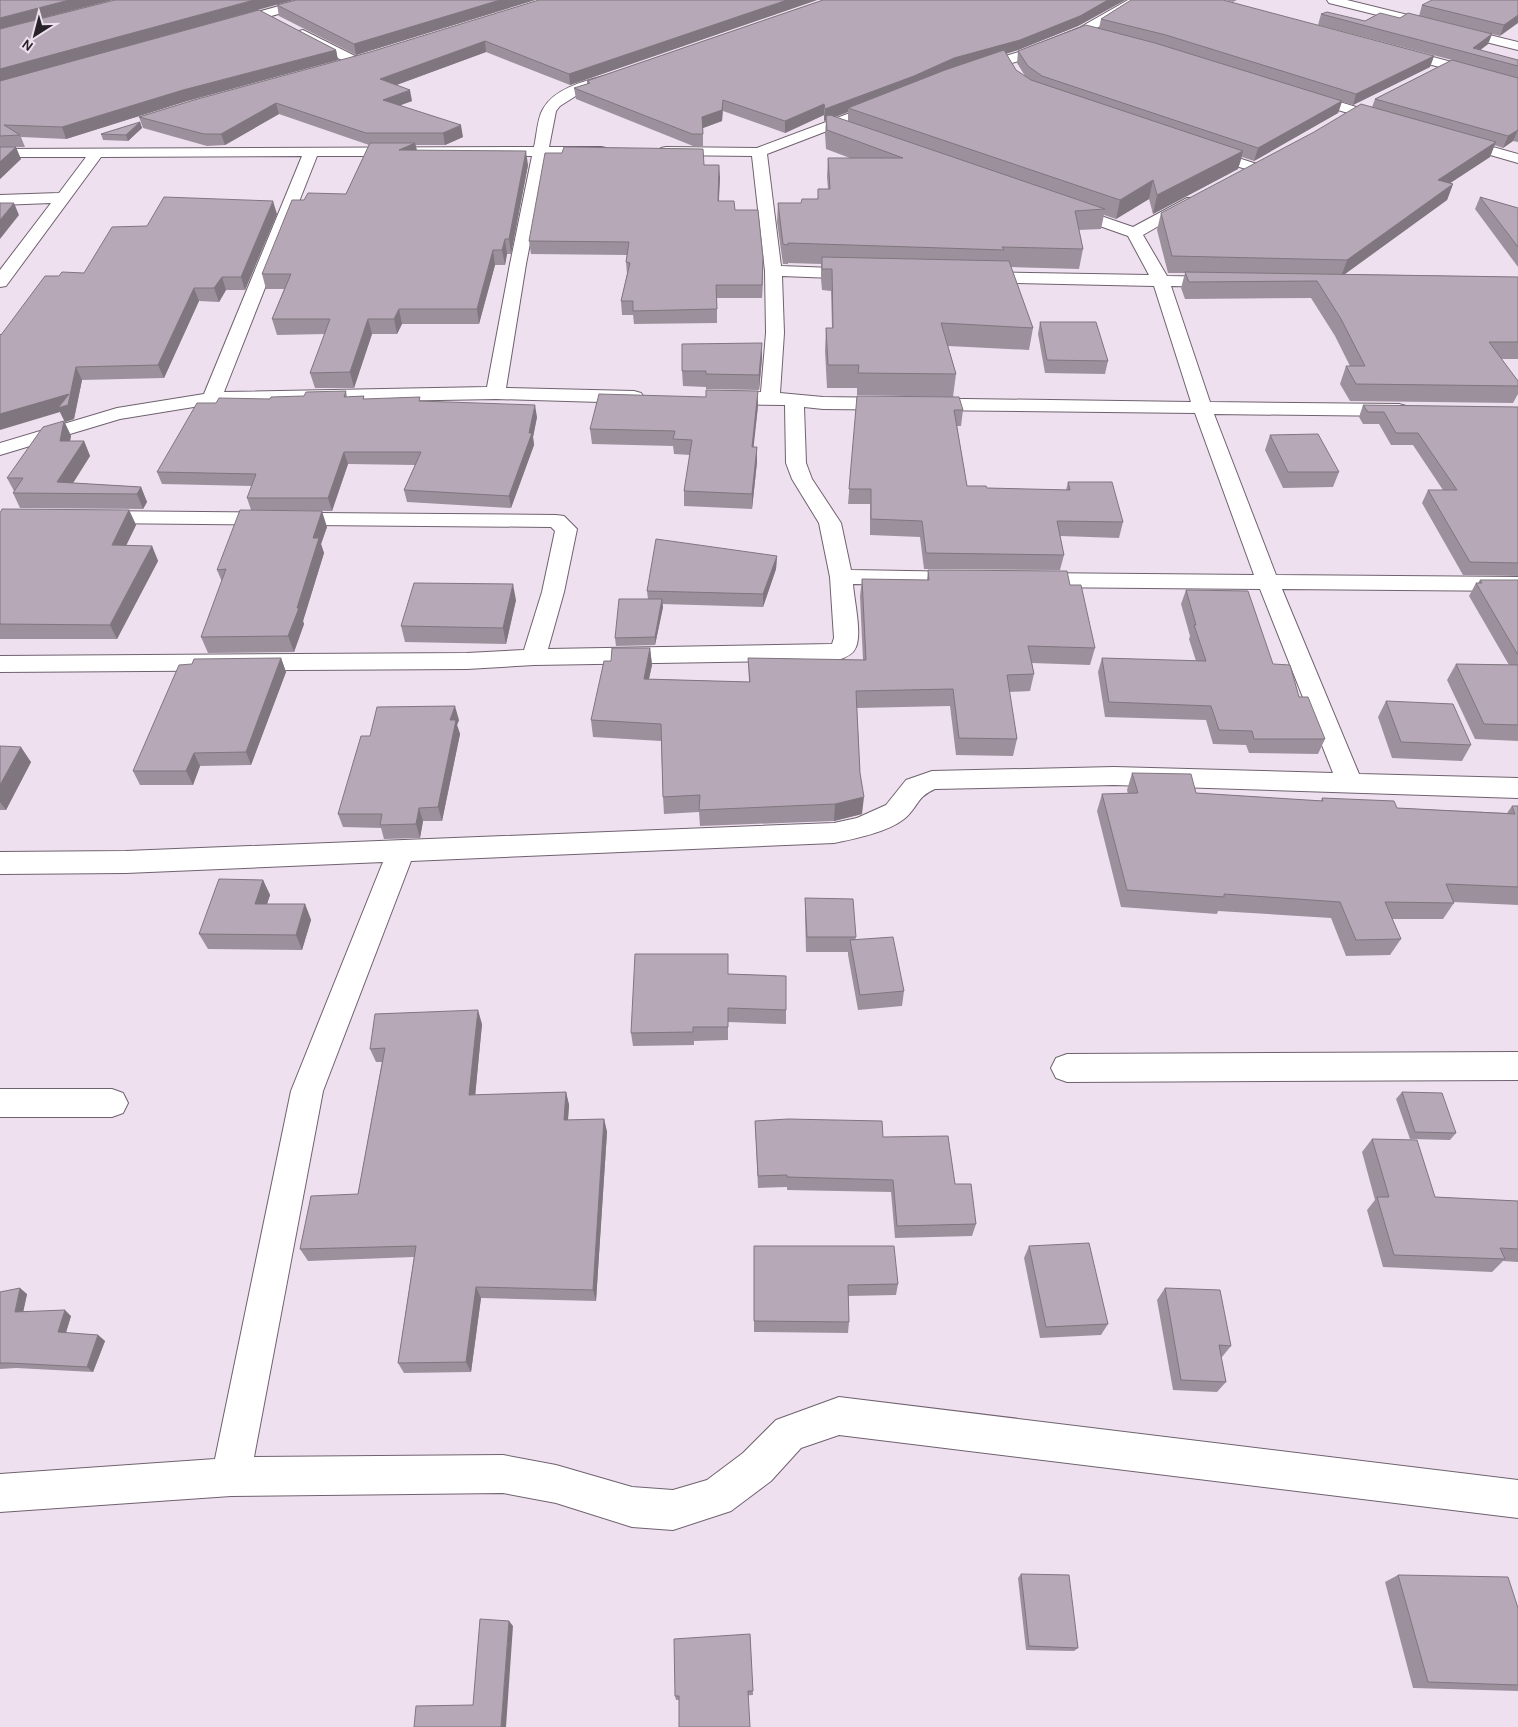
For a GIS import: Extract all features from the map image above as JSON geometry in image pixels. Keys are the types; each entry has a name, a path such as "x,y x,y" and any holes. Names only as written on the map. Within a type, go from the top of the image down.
{"street":[{"path":"220,26 314,0"},
{"path":"959,74 1024,56 1083,31 1137,0"},
{"path":"1333,0 1518,46"},
{"path":"263,14 278,22"},
{"path":"294,30 360,60 335,67"},
{"path":"1083,31 1102,36"},
{"path":"1382,48 1518,84"},
{"path":"1006,60 1016,74"},
{"path":"1432,73 1447,65"},
{"path":"496,393 518,264 540,150 550,110 568,92 621,74"},
{"path":"1291,91 1400,125"},
{"path":"647,151 759,152 898,100"},
{"path":"1340,120 1377,100"},
{"path":"829,126 847,132"},
{"path":"43,152 90,138"},
{"path":"1445,138 1518,159"},
{"path":"1190,146 1255,168"},
{"path":"0,153 618,151"},
{"path":"212,398 312,152"},
{"path":"759,152 772,272 775,333 770,398"},
{"path":"1,281 97,153"},
{"path":"1239,177 1271,160"},
{"path":"1134,233 1207,193"},
{"path":"0,200 63,198"},
{"path":"1053,204 1134,233 1161,281 1181,347 1268,582 1350,784"},
{"path":"772,272 878,274"},
{"path":"955,277 1236,283"},
{"path":"3,450 117,414 212,398 496,393 651,397"},
{"path":"700,398 770,398 823,403 1415,410"},
{"path":"0,664 467,661 534,657 836,652 844,647 846,638 841,577 830,523 802,479 796,463 794,401"},
{"path":"79,517 556,521 566,529 553,592 534,657"},
{"path":"841,577 1518,584"},
{"path":"0,863 126,862 834,833 863,828 896,812 915,787 932,780 1114,776 1518,788"},
{"path":"231,1477 307,1091 401,851"},
{"path":"1067,1068 1518,1066"},
{"path":"0,1103 112,1103"},
{"path":"0,1493 231,1477 503,1474 556,1484 632,1507 673,1510 717,1497 757,1467 788,1433 839,1416 1518,1499"}],"building":[{"path":"0,0 69,0 0,18"},
{"path":"115,0 254,0 0,69 0,29"},
{"path":"296,0 500,0 354,44 277,5"},
{"path":"539,0 787,0 569,74 485,41 380,79 410,90 383,100 461,125 443,133 366,133 276,103 221,134 204,134 139,117 370,52"},
{"path":"823,0 1108,0 1080,16 1020,40 954,58 914,76 825,109 824,104 785,121 723,100 722,110 702,117 703,134 692,134 574,88 590,83 587,81"},
{"path":"1131,0 1223,0 1434,56 1356,94 1166,35 1101,19"},
{"path":"1432,0 1518,0 1518,15 1504,25 1422,5"},
{"path":"259,10 336,50 183,90 62,127 4,125 20,135 0,136 0,81"},
{"path":"1327,12 1365,21 1380,13 1400,18 1408,13 1492,34 1473,48 1518,60 1518,66 1321,14"},
{"path":"1086,25 1155,43 1342,101 1258,148 1042,76 1028,66 1018,51"},
{"path":"1004,50 1016,70 1031,80 1243,151 1157,195 1153,180 1120,200 848,108 945,70"},
{"path":"1452,60 1518,78 1518,130 1508,136 1375,99"},
{"path":"1361,104 1496,142 1438,180 1453,184 1347,260 1172,256 1161,213 1314,132"},
{"path":"830,115 1105,209 1075,211 1083,249 1002,247 1004,250 783,244 778,203 801,203 802,199 818,199 818,189 830,189 828,158 903,158 827,130 826,116"},
{"path":"140,122 126,135 101,134"},
{"path":"370,143 415,143 399,150 526,151 509,239 505,239 502,250 493,250 477,309 399,309 394,319 368,319 350,372 310,373 330,319 272,319 291,274 262,274 292,200 304,200 308,193 346,194"},
{"path":"0,147 16,147 0,162"},
{"path":"564,147 703,149 704,165 719,165 718,201 734,201 735,210 758,210 763,258 762,285 716,285 717,309 633,311 633,301 621,301 630,263 626,262 629,242 529,241 545,153 562,153"},
{"path":"164,197 273,201 241,277 222,277 214,288 194,288 158,365 76,367 68,405 58,408 69,394 0,414 0,334 45,276 59,276 62,272 84,273 112,227 147,226"},
{"path":"1480,197 1518,208 1518,247"},
{"path":"0,203 14,203 0,220"},
{"path":"822,257 1009,261 1033,328 941,323 956,374 858,373 859,365 828,365 826,328 833,328 832,269 822,269"},
{"path":"1185,272 1518,277 1518,342 1489,342 1518,381 1518,386 1356,384 1346,366 1365,366 1341,319 1317,281 1189,282"},
{"path":"1040,322 1096,322 1108,361 1047,360"},
{"path":"762,343 759,375 706,374 706,371 682,371 682,344"},
{"path":"706,390 758,391 752,447 757,447 752,494 684,491 692,440 673,439 675,431 590,429 599,394 706,397"},
{"path":"346,391 344,397 364,396 363,399 420,397 419,401 535,405 529,433 532,433 509,496 404,490 421,452 344,452 328,498 247,498 256,474 157,472 197,403 216,403 219,398 270,399 271,397 304,396 306,392"},
{"path":"857,396 959,397 963,410 954,410 967,486 1070,490 1068,482 1112,482 1123,522 1057,521 1064,555 926,553 922,521 871,519 871,489 849,489"},
{"path":"1363,405 1518,407 1518,563 1470,562 1428,490 1457,490 1418,433 1396,433 1384,412 1368,412"},
{"path":"64,421 60,441 84,441 57,482 141,487 137,494 13,493 23,478 7,478 43,427"},
{"path":"1318,434 1339,472 1288,472 1270,435"},
{"path":"2,509 129,510 112,545 152,546 110,625 0,624 0,513"},
{"path":"240,510 322,511 313,538 319,538 297,608 299,608 288,636 201,637 226,569 217,570"},
{"path":"656,539 777,556 763,594 647,591"},
{"path":"928,570 1067,571 1070,585 1081,585 1095,648 1028,646 1034,674 1007,675 1017,739 959,738 953,689 856,691 860,773 864,797 835,804 699,810 700,795 663,797 661,724 591,720 604,661 611,661 612,648 650,648 644,679 750,682 748,658 866,660 862,579 929,580"},
{"path":"1480,580 1518,580 1518,655 1476,583 1482,583"},
{"path":"414,583 513,584 503,628 401,626"},
{"path":"1186,590 1248,591 1273,664 1290,665 1299,697 1308,697 1325,739 1254,739 1252,731 1219,730 1211,706 1109,702 1102,658 1206,661 1194,625 1196,625"},
{"path":"619,599 662,599 655,637 615,638"},
{"path":"281,658 246,752 194,753 186,771 133,771 179,665 192,664 194,659"},
{"path":"1456,664 1518,665 1518,725 1484,724"},
{"path":"1386,701 1453,704 1471,745 1401,742"},
{"path":"455,706 450,720 456,720 438,807 419,808 416,824 380,825 382,814 338,814 361,736 370,736 377,707"},
{"path":"0,746 21,747 0,785"},
{"path":"1132,773 1191,774 1196,793 1323,801 1322,798 1394,801 1397,808 1515,814 1512,806 1518,806 1518,887 1446,884 1454,903 1385,902 1401,939 1356,940 1340,902 1224,894 1224,897 1127,890 1102,794 1138,793"},
{"path":"219,879 263,880 255,904 305,904 296,935 199,934"},
{"path":"805,898 853,899 856,937 807,937"},
{"path":"893,937 904,991 860,995 850,940"},
{"path":"635,954 728,954 728,974 786,976 786,1010 728,1008 728,1027 693,1027 693,1032 631,1033"},
{"path":"478,1010 469,1095 566,1092 564,1120 604,1119 593,1290 476,1287 466,1362 398,1363 416,1246 300,1249 311,1196 358,1194 385,1048 370,1049 375,1014"},
{"path":"1402,1092 1442,1093 1456,1133 1415,1132"},
{"path":"788,1119 882,1121 883,1137 948,1136 955,1184 971,1184 976,1224 897,1226 893,1180 787,1177 787,1175 758,1176 755,1121"},
{"path":"1372,1139 1417,1140 1435,1197 1518,1201 1518,1249 1500,1248 1505,1259 1394,1255 1377,1197 1389,1197"},
{"path":"1089,1243 1108,1324 1046,1327 1029,1246"},
{"path":"754,1246 894,1246 898,1284 848,1285 849,1322 754,1321"},
{"path":"20,1288 15,1312 65,1310 58,1332 98,1335 87,1367 0,1363 0,1292"},
{"path":"1165,1288 1220,1290 1231,1346 1219,1345 1226,1382 1181,1380"},
{"path":"1021,1574 1069,1575 1078,1648 1029,1646"},
{"path":"1398,1575 1508,1577 1518,1608 1518,1685 1428,1682"},
{"path":"480,1619 509,1621 501,1727 414,1727 416,1706 473,1705"},
{"path":"750,1634 753,1691 748,1691 750,1727 679,1727 679,1696 675,1696 674,1639"}]}
